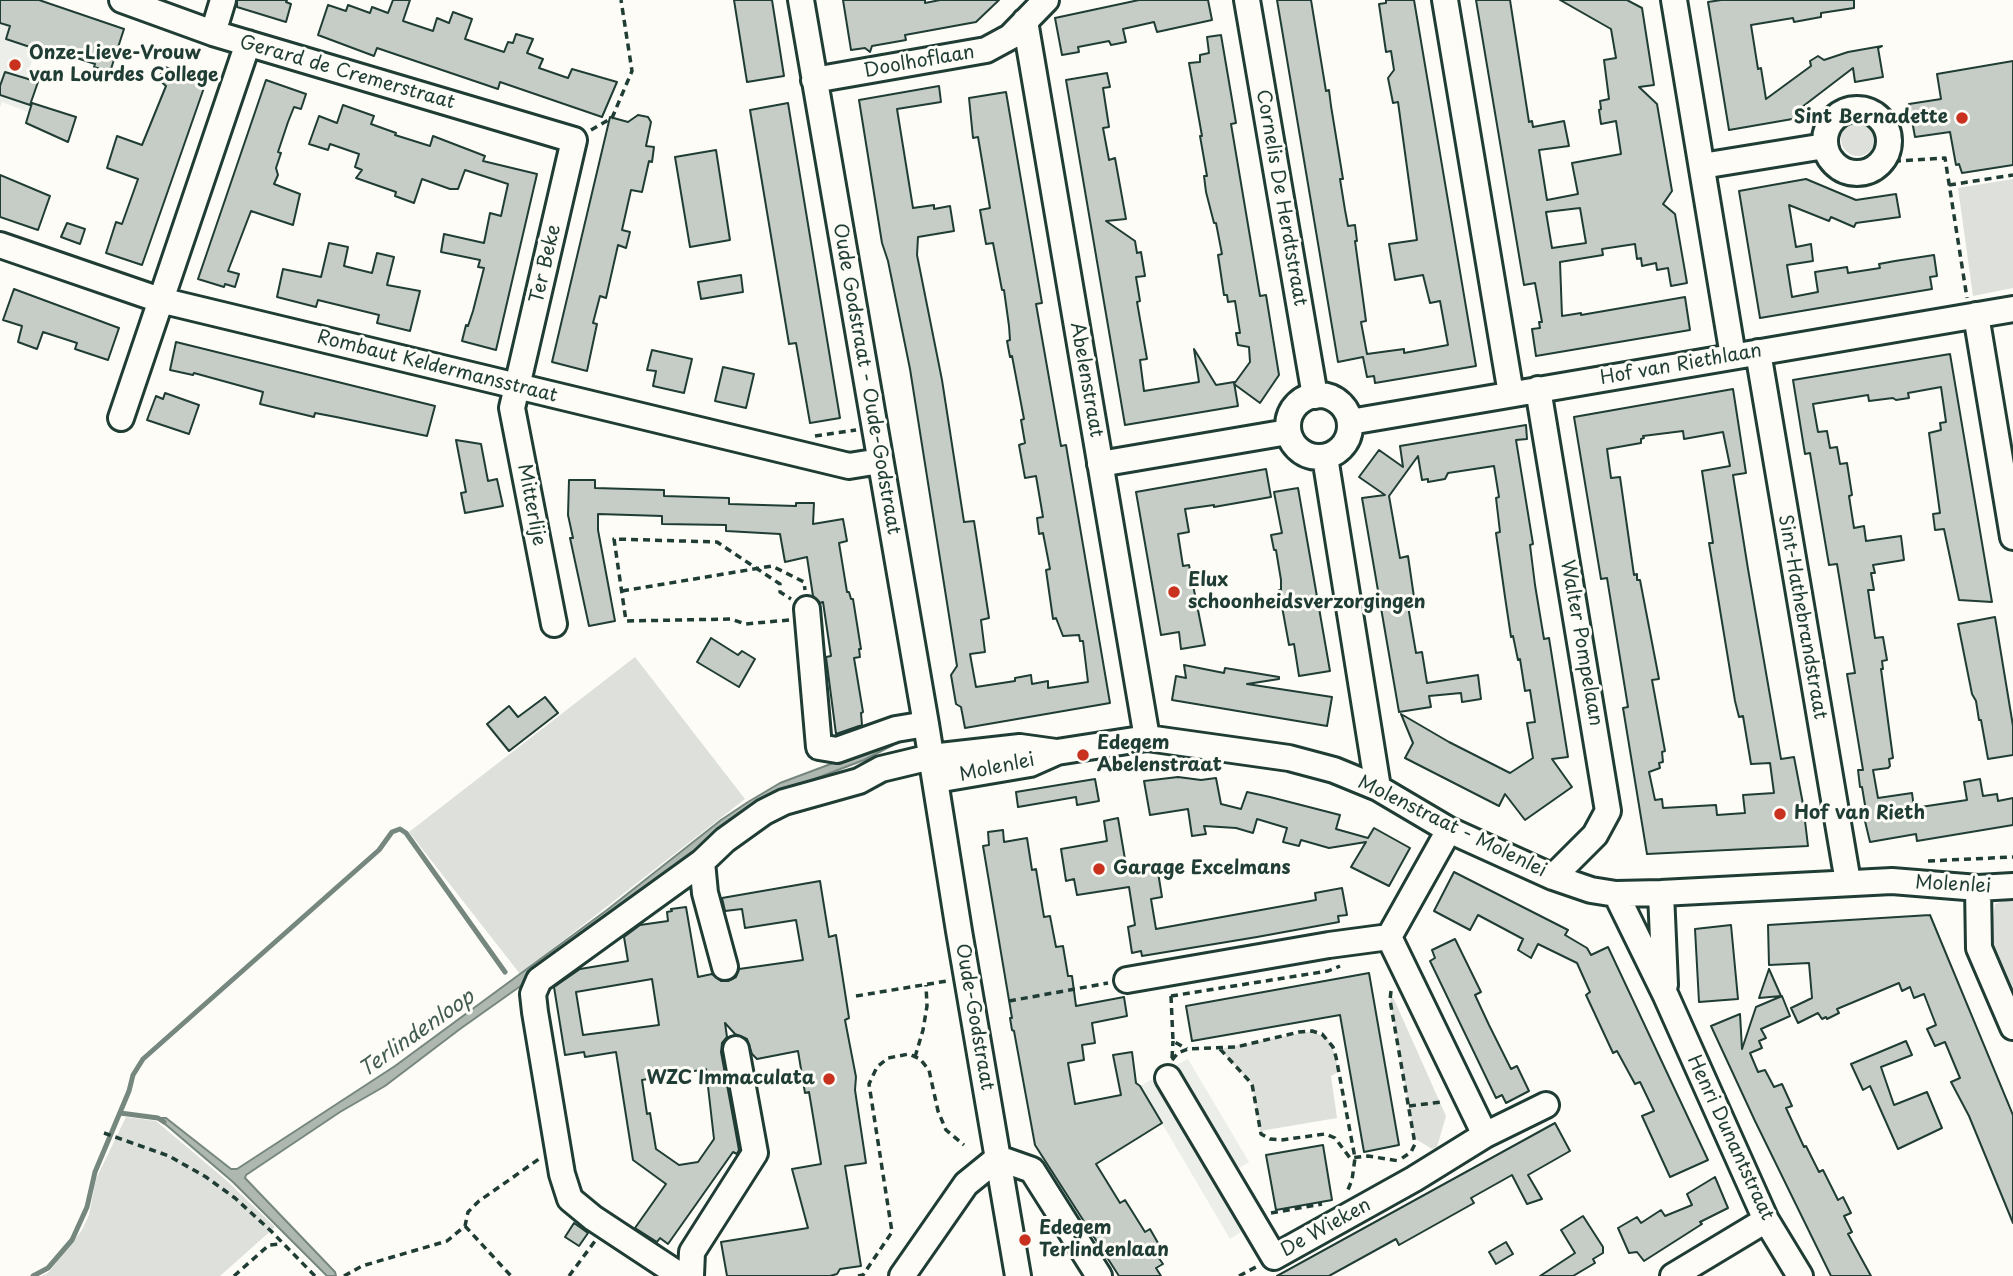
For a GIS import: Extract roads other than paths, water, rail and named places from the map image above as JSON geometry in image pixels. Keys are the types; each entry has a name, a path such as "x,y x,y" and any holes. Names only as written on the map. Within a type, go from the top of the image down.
{"street":[{"name":"Gerard de Cremerstraat","path":"122,0 213,33 575,140"},
{"path":"213,33 223,0"},
{"name":"Oude Godstraat - Oude-Godstraat","path":"801,0 933,769"},
{"name":"Doolhoflaan","path":"814,80 986,50 1010,37 1046,0"},
{"name":"Cornelis De Herdtstraat","path":"1247,0 1315,396"},
{"path":"1445,0 1511,394"},
{"path":"1674,0 1733,356"},
{"name":"Abelenstraat","path":"1025,21 1147,738"},
{"path":"121,418 248,43"},
{"path":"1847,110 1866,110 1881,119 1886,127 1889,145 1882,162 1867,172 1848,172 1832,163 1825,146 1825,137 1832,120 1847,110"},
{"name":"Ter Beke","path":"517,387 575,140"},
{"path":"1702,166 1825,146"},
{"name":"Rombaut Keldermansstraat","path":"0,246 160,300 849,466 880,461"},
{"name":"Hof van Riethlaan","path":"1350,422 2013,309"},
{"path":"1973,316 2013,537"},
{"name":"Sint-Hathebrandstraat","path":"1758,352 1848,882"},
{"name":"Mitterlije","path":"517,387 512,408 554,624"},
{"name":"Walter Pompelaan","path":"1538,389 1608,811 1595,835 1553,877"},
{"path":"1315,396 1324,396 1341,404 1350,422 1350,431 1341,449 1325,457 1312,457 1301,452 1293,443 1289,432 1289,420 1294,408 1303,400 1315,396"},
{"path":"1100,464 1289,432"},
{"path":"1325,457 1378,788"},
{"path":"808,613 819,747 837,750 896,729 926,724"},
{"name":"Molenstraat - Molenlei","path":"1057,752 1147,738 1289,758 1334,770 1378,788 1449,830 1553,877 1591,890 1616,894 1892,881"},
{"name":"Molenlei","path":"681,1276 606,1227 570,1199 562,1174 535,1012 533,994 539,980 702,862 734,833 764,812 784,803 859,781 881,769 1030,764 1057,752"},
{"name":"Oude-Godstraat","path":"933,769 1018,1276"},
{"path":"1389,937 1449,830"},
{"path":"702,862 705,893 726,967"},
{"path":"1892,881 1942,872 2013,872"},
{"name":"Molenlei","path":"1892,881 1978,888 2013,886"},
{"path":"1978,888 1979,948 2013,1027"},
{"name":"Henri Dunantstraat","path":"1661,893 1666,996"},
{"name":"Henri Dunantstraat","path":"1616,894 1666,996 1766,1220 1800,1276"},
{"path":"1127,980 1169,984 1329,945 1389,937"},
{"path":"1389,937 1485,1135"},
{"path":"691,1276 692,1252 755,1153 736,1049"},
{"name":"De Wieken","path":"1170,1069 1274,1257 1406,1170 1546,1105"},
{"path":"902,1276 966,1184 998,1158 1032,1170 1099,1276"},
{"path":"1673,1276 1766,1220"}],"waterway":[{"path":"33,1276 48,1268 72,1240 87,1207 95,1172 129,1091 133,1075 143,1059 379,850 392,832 400,829 406,833 505,972"},
{"name":"Terlindenloop","path":"120,1113 158,1118 164,1122"}],"place":[{"name":"Onze-Lieve-Vrouw van Lourdes College","path":"15,65"},
{"name":"Sint Bernadette","path":"1962,118"},
{"name":"Elux schoonheidsverzorgingen","path":"1174,592"},
{"name":"Edegem Abelenstraat","path":"1083,755"},
{"name":"Hof van Rieth","path":"1780,814"},
{"name":"Garage Excelmans","path":"1099,869"},
{"name":"WZC Immaculata","path":"829,1079"},
{"name":"Edegem Terlindenlaan","path":"1025,1240"}]}
